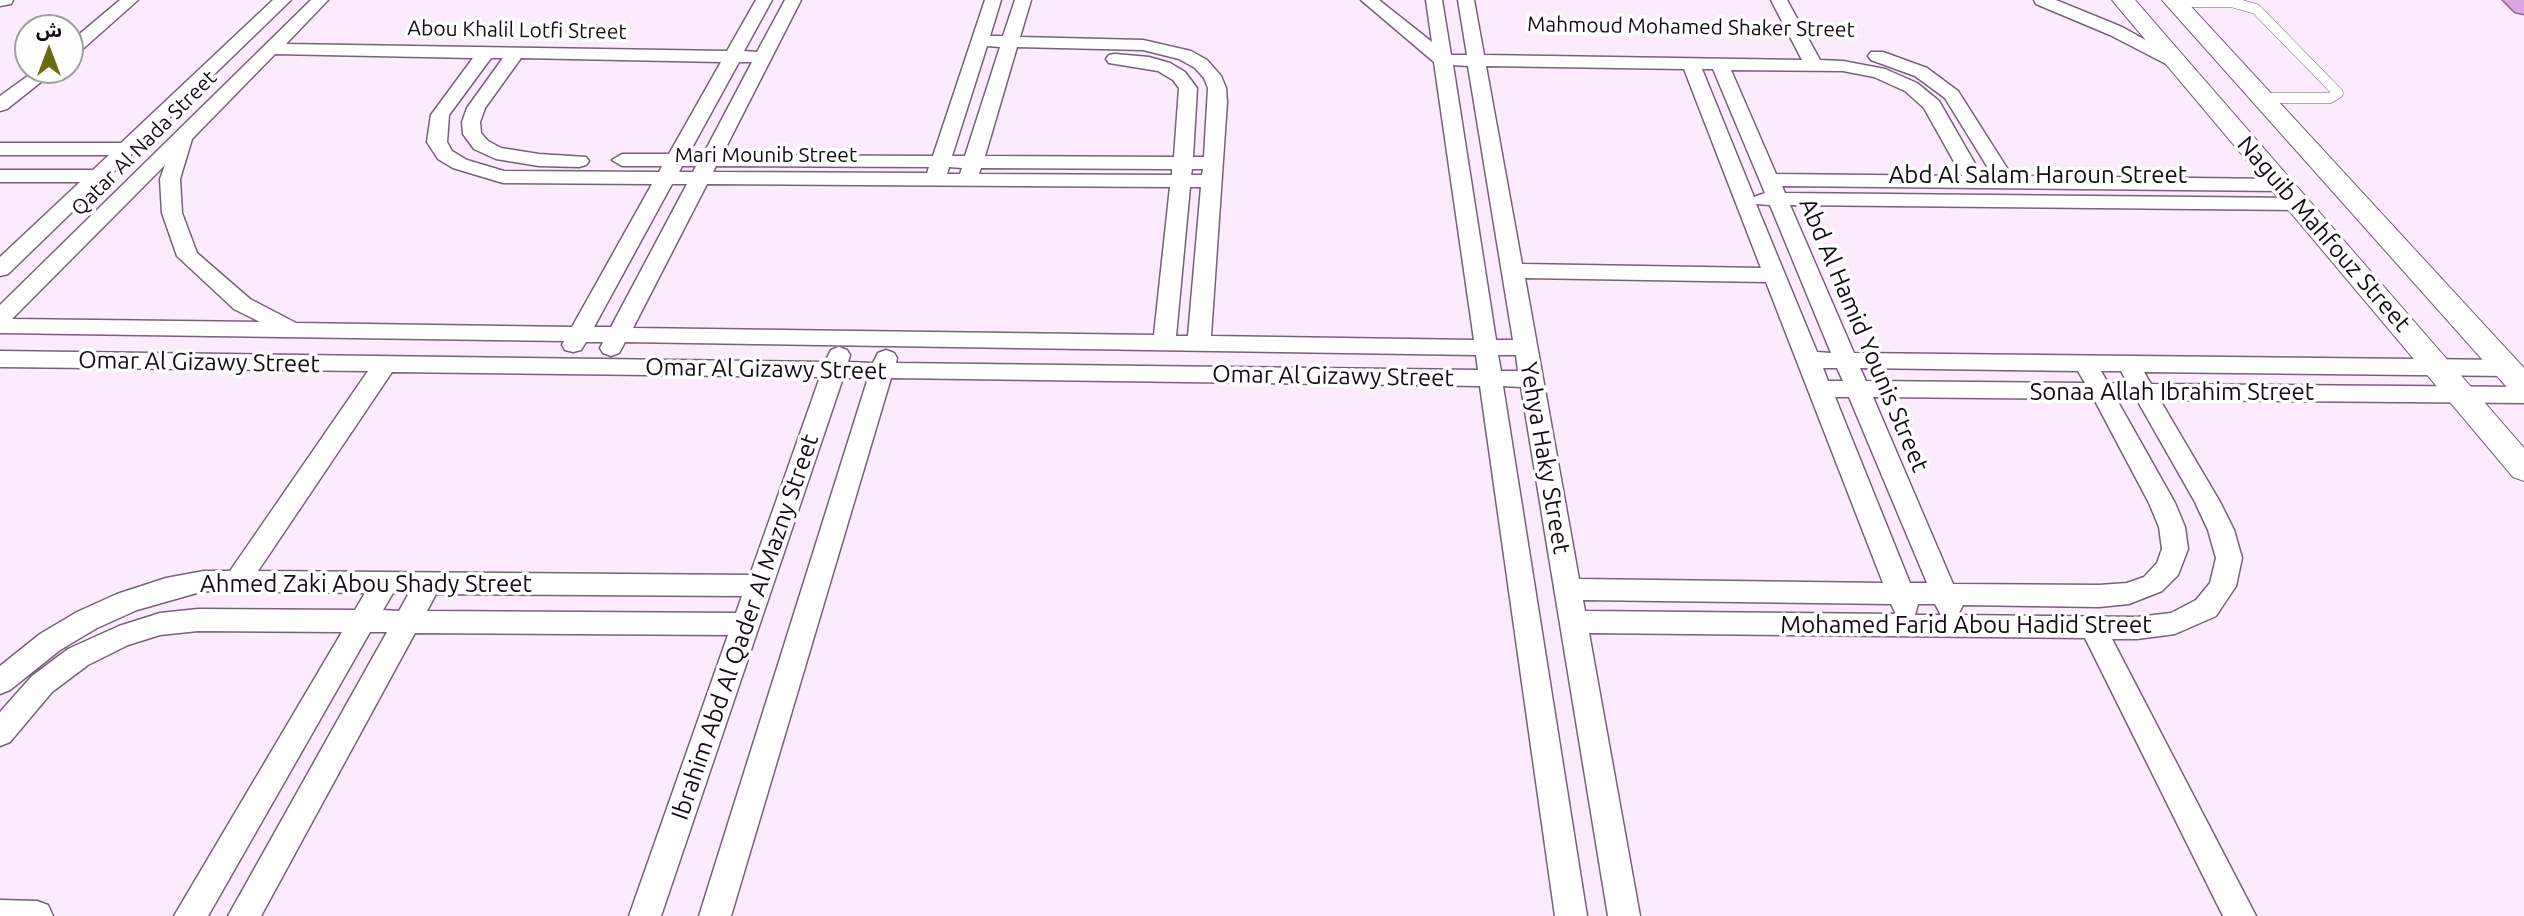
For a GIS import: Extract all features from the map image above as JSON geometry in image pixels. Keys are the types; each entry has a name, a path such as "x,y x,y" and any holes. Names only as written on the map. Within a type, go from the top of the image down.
{"highway":[{"path":"2516,0 2524,6"}],"street":[{"path":"84,39 130,0"},
{"name":"Qatar Al Nada Street","path":"0,269 283,0"},
{"name":"Qatar Al Nada Street","path":"0,318 320,0"},
{"path":"561,366 764,0"},
{"path":"601,367 793,0"},
{"path":"937,170 993,0"},
{"path":"971,170 1023,0"},
{"path":"1369,0 1442,53"},
{"name":"Yehya Haky Street","path":"1434,0 1571,916"},
{"name":"Yehya Haky Street","path":"1466,0 1624,916"},
{"path":"1779,0 1810,58"},
{"path":"2042,0 2116,31 2176,62"},
{"name":"Naguib Mahfouz Street","path":"2123,0 2524,469"},
{"name":"Naguib Mahfouz Street","path":"2174,1 2524,387"},
{"name":"Abou Khalil Lotfi Street","path":"277,42 737,50"},
{"name":"Abou Khalil Lotfi Street","path":"277,42 516,53 767,50"},
{"path":"1008,49 1143,45 1185,55 1201,64 1212,76 1217,88 1199,343"},
{"path":"977,48 1143,61 1171,72 1188,88 1164,343"},
{"name":"Mari Mounib Street","path":"486,52 440,115 438,142 445,155 460,164 503,177 705,168 1212,172"},
{"name":"Mahmoud Mohamed Shaker Street","path":"1475,53 1692,64 1810,58 1851,52 1876,56 1899,63 1939,83 1962,108 2006,182"},
{"name":"Mari Mounib Street","path":"516,53 476,108 471,121 472,134 481,145 496,153 539,160 671,169"},
{"name":"Mahmoud Mohamed Shaker Street","path":"1442,53 1810,58 1879,73 1903,83 1923,96 1938,115 1975,182"},
{"path":"1692,64 1914,627"},
{"name":"Abd Al Hamid Younis Street","path":"1720,64 1958,627"},
{"path":"0,104 28,84"},
{"path":"0,122 33,84"},
{"path":"184,135 170,179 172,214 188,256 242,304 294,331"},
{"path":"2,148 125,149"},
{"path":"0,176 98,176"},
{"name":"Abd Al Salam Haroun Street","path":"1774,190 2006,182 2289,194"},
{"path":"1745,199 1774,190"},
{"name":"Abd Al Salam Haroun Street","path":"1774,190 2289,194"},
{"path":"1513,271 1775,275"},
{"name":"Omar Al Gizawy Street","path":"0,326 1526,348"},
{"name":"Ibrahim Abd Al Qader Al Mazny Street","path":"645,916 845,338"},
{"name":"Ibrahim Abd Al Qader Al Mazny Street","path":"715,916 892,339"},
{"name":"Omar Al Gizawy Street","path":"0,359 1531,379"},
{"name":"Sonaa Allah Ibrahim Street","path":"1809,360 2507,368"},
{"path":"239,580 385,364"},
{"name":"Mohamed Farid Abou Hadid Street","path":"1567,589 2098,596 2129,593 2153,583 2169,568 2175,549 2172,527 2162,503 2086,364"},
{"name":"Mohamed Farid Abou Hadid Street","path":"1573,622 2093,628 2137,628 2175,623 2206,608 2224,586 2229,558 2221,530 2128,364"},
{"name":"Sonaa Allah Ibrahim Street","path":"1820,389 2524,395"},
{"name":"Ahmed Zaki Abou Shady Street","path":"0,682 50,642 87,620 127,601 191,584 239,580 759,586"},
{"path":"190,916 386,581"},
{"path":"244,916 429,582"},
{"name":"Ahmed Zaki Abou Shady Street","path":"0,733 42,684 78,657 118,637 160,624 198,620 746,625"},
{"path":"2093,628 2240,916"},
{"path":"0,915 37,916"}],"lane":[{"path":"2174,1 2231,2 2256,9 2338,93 2330,98 2261,97"}]}
